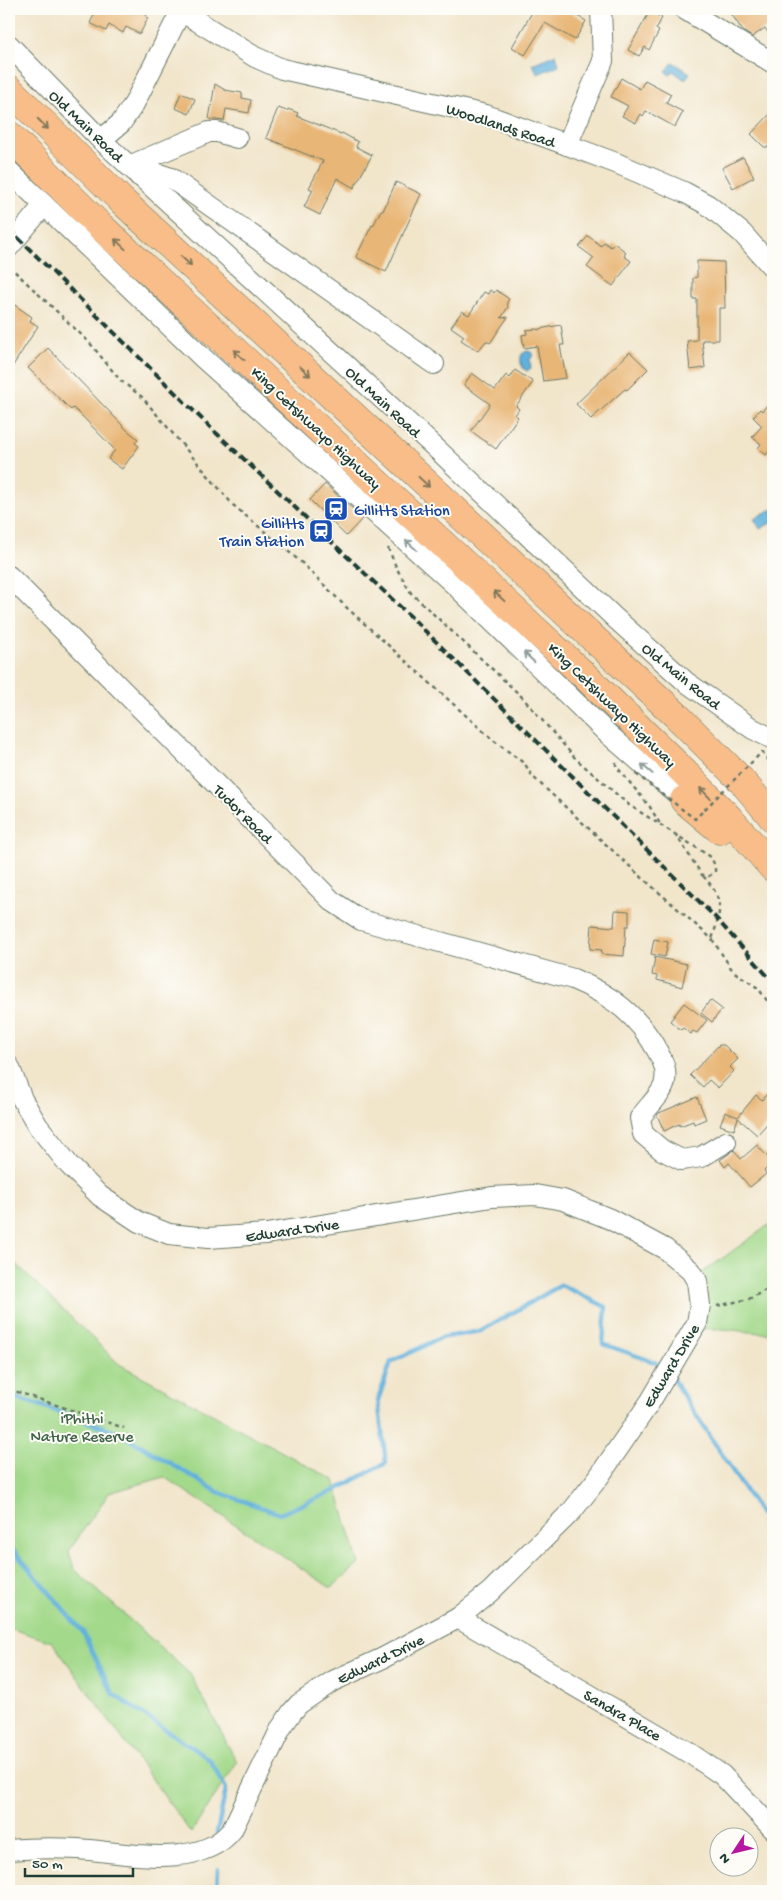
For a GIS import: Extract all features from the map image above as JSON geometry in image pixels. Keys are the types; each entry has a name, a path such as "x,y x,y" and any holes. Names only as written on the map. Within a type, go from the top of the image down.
{"highway":[{"name":"King Cetshwayo Highway","path":"9,89 122,201 690,730 741,780 773,818"},
{"name":"King Cetshwayo Highway","path":"9,136 98,224 635,724 729,818 773,868"},
{"path":"690,730 717,744 762,779 773,792"},
{"path":"684,800 773,874"}],"street":[{"path":"567,145 603,61 601,9"},
{"path":"684,9 773,63"},
{"path":"101,140 121,123 134,104 182,10"},
{"name":"Woodlands Road","path":"182,10 255,57 282,68 476,112 567,145 684,192 708,205 742,233 773,268"},
{"path":"9,32 15,41 13,50"},
{"name":"Old Main Road","path":"13,50 134,171 440,452 539,547 686,682 753,729 773,739"},
{"path":"134,171 209,132 217,132 237,138"},
{"path":"9,171 203,358 454,585 607,733 684,800"},
{"path":"134,171 156,173 171,178 434,364"},
{"path":"9,247 44,205"},
{"name":"Tudor Road","path":"9,576 332,901 361,920 573,979 599,990 625,1008 649,1036 666,1068 665,1083 660,1092 646,1107 640,1118 643,1134 662,1150 682,1160 701,1158 726,1142"},
{"name":"Edward Drive","path":"9,1066 22,1099 38,1126 69,1165 100,1196 139,1222 169,1234 208,1238 266,1234 492,1197 535,1195 563,1200 610,1219 665,1249 691,1271 697,1281 700,1313 697,1323 650,1402 598,1478 572,1511 522,1562 490,1592 458,1618 383,1658 332,1681 299,1704 280,1728 232,1830 223,1841 212,1847 189,1854 174,1855 149,1856 58,1848 9,1850"},
{"name":"Sandra Place","path":"458,1618 691,1754 722,1775 773,1830"}],"path":[{"path":"9,266 89,342 120,380 142,397 233,505 302,563 346,607 493,740 525,764 532,776 712,940 733,971 758,988 773,1009"},
{"path":"390,527 387,546 396,569 411,593 522,697 562,744 590,772 629,805 711,857 715,866 715,872 709,876 702,875"},
{"path":"630,768 695,819 762,752 773,766"},
{"path":"616,756 616,766 650,807 661,825"},
{"path":"676,835 702,875 714,887 720,909 712,940"},
{"path":"700,1313 707,1308 749,1299 773,1286"},
{"path":"9,1389 124,1428"}],"green space":[{"path":"773,1222 773,1333 703,1329 702,1273"},
{"name":"iPhithi Nature Reserve","path":"9,1261 14,1262 119,1364 334,1480 359,1564 331,1588 164,1477 109,1493 69,1551 74,1569 190,1674 237,1762 191,1833 52,1642 9,1628"}],"water":[{"path":"556,54 559,65 538,74 532,64"},
{"path":"673,62 690,73 685,80 673,71 670,75 666,72"},
{"path":"527,351 533,355 530,360 531,368 527,371 521,364 521,359 522,354"},
{"path":"773,509 773,522 760,529 754,519"}],"building":[{"path":"97,9 136,9 147,15 146,17 148,18 140,34 126,27 123,33 109,25 106,31 90,23"},
{"path":"534,9 565,9 586,21 575,40 545,23 525,55 512,47"},
{"path":"728,9 773,9 773,40 765,28 752,37 743,31"},
{"path":"650,11 662,18 656,29 659,31 649,50 645,47 639,56 628,50"},
{"path":"621,78 640,89 645,80 671,94 666,103 683,112 675,127 646,111 643,116 641,114 636,123 622,116 628,106 611,97"},
{"path":"215,84 225,90 242,93 242,98 251,100 249,113 226,109 224,121 209,119"},
{"path":"181,93 195,99 189,114 175,108"},
{"path":"278,108 287,111 288,109 298,113 297,116 342,133 358,142 356,147 372,155 354,188 337,178 320,215 304,207 313,190 309,188 323,161 266,138"},
{"path":"773,111 773,142 768,147 764,147 751,134"},
{"path":"743,157 754,177 733,188 722,168"},
{"path":"396,182 421,194 386,272 356,257 372,225 381,210 383,211"},
{"path":"588,236 601,246 604,242 611,247 614,243 626,252 624,256 631,261 613,286 587,267 594,258 579,247"},
{"path":"697,261 724,262 725,308 719,308 719,340 702,340 705,368 690,370 687,341 697,340 697,299 693,299 693,278 697,277"},
{"path":"490,290 494,293 496,290 509,299 507,302 508,307 501,318 508,317 490,343 486,341 478,351 461,340 464,336 451,327 462,311 469,315 484,292 488,294"},
{"path":"9,301 32,317 30,321 38,326 9,372"},
{"path":"561,325 564,345 560,345 566,378 543,381 537,346 524,348 522,335 527,334 526,330 539,330"},
{"path":"48,348 138,439 135,443 139,446 122,469 108,459 115,450 79,413 73,408 71,410 28,368"},
{"path":"630,352 648,369 627,390 625,389 591,419 576,404"},
{"path":"515,370 533,382 516,406 519,409 515,415 518,417 496,449 471,431 490,404 464,385 472,373 495,390 506,375 510,378"},
{"path":"773,398 773,455 769,451 766,455 758,448 761,444 752,437 762,426 753,417 760,409 762,411"},
{"name":"Gillitts Station","path":"325,484 363,518 346,536 310,500"},
{"path":"615,910 629,911 629,926 626,926 624,956 601,954 602,950 590,949 592,925 614,927"},
{"path":"654,939 668,942 665,957 651,954"},
{"path":"655,957 687,964 682,987 657,980 657,976 652,975"},
{"path":"710,1000 722,1009 712,1022 701,1013"},
{"path":"684,1003 707,1020 697,1033 693,1031 691,1034 683,1028 681,1030 670,1021"},
{"path":"719,1045 724,1045 738,1059 730,1067 734,1071 718,1088 709,1080 703,1087 690,1075"},
{"path":"756,1095 762,1100 766,1095 773,1101 773,1117 757,1135 738,1118 734,1130 720,1125 725,1112 738,1117"},
{"path":"697,1097 706,1119 694,1124 693,1121 680,1126 679,1124 664,1131 657,1115"},
{"path":"757,1145 773,1163 764,1171 766,1174 750,1187 729,1163 725,1167 720,1160 734,1150 741,1159"}],"waterway":[{"path":"9,1396 118,1432 218,1492 280,1514 334,1491 386,1463 378,1400 391,1362 440,1338 481,1331 561,1285 606,1307 603,1344 657,1363"},
{"path":"672,1378 773,1533"},
{"path":"9,1545 83,1632 113,1694 210,1760 226,1789 217,1833"},
{"path":"217,1891 218,1869"}],"railway":[{"path":"9,229 212,429 410,616 715,917 773,982"}],"place":[{"name":"Gillitts Station","path":"336,509"},
{"name":"Gillitts Train Station","path":"321,531"}]}
